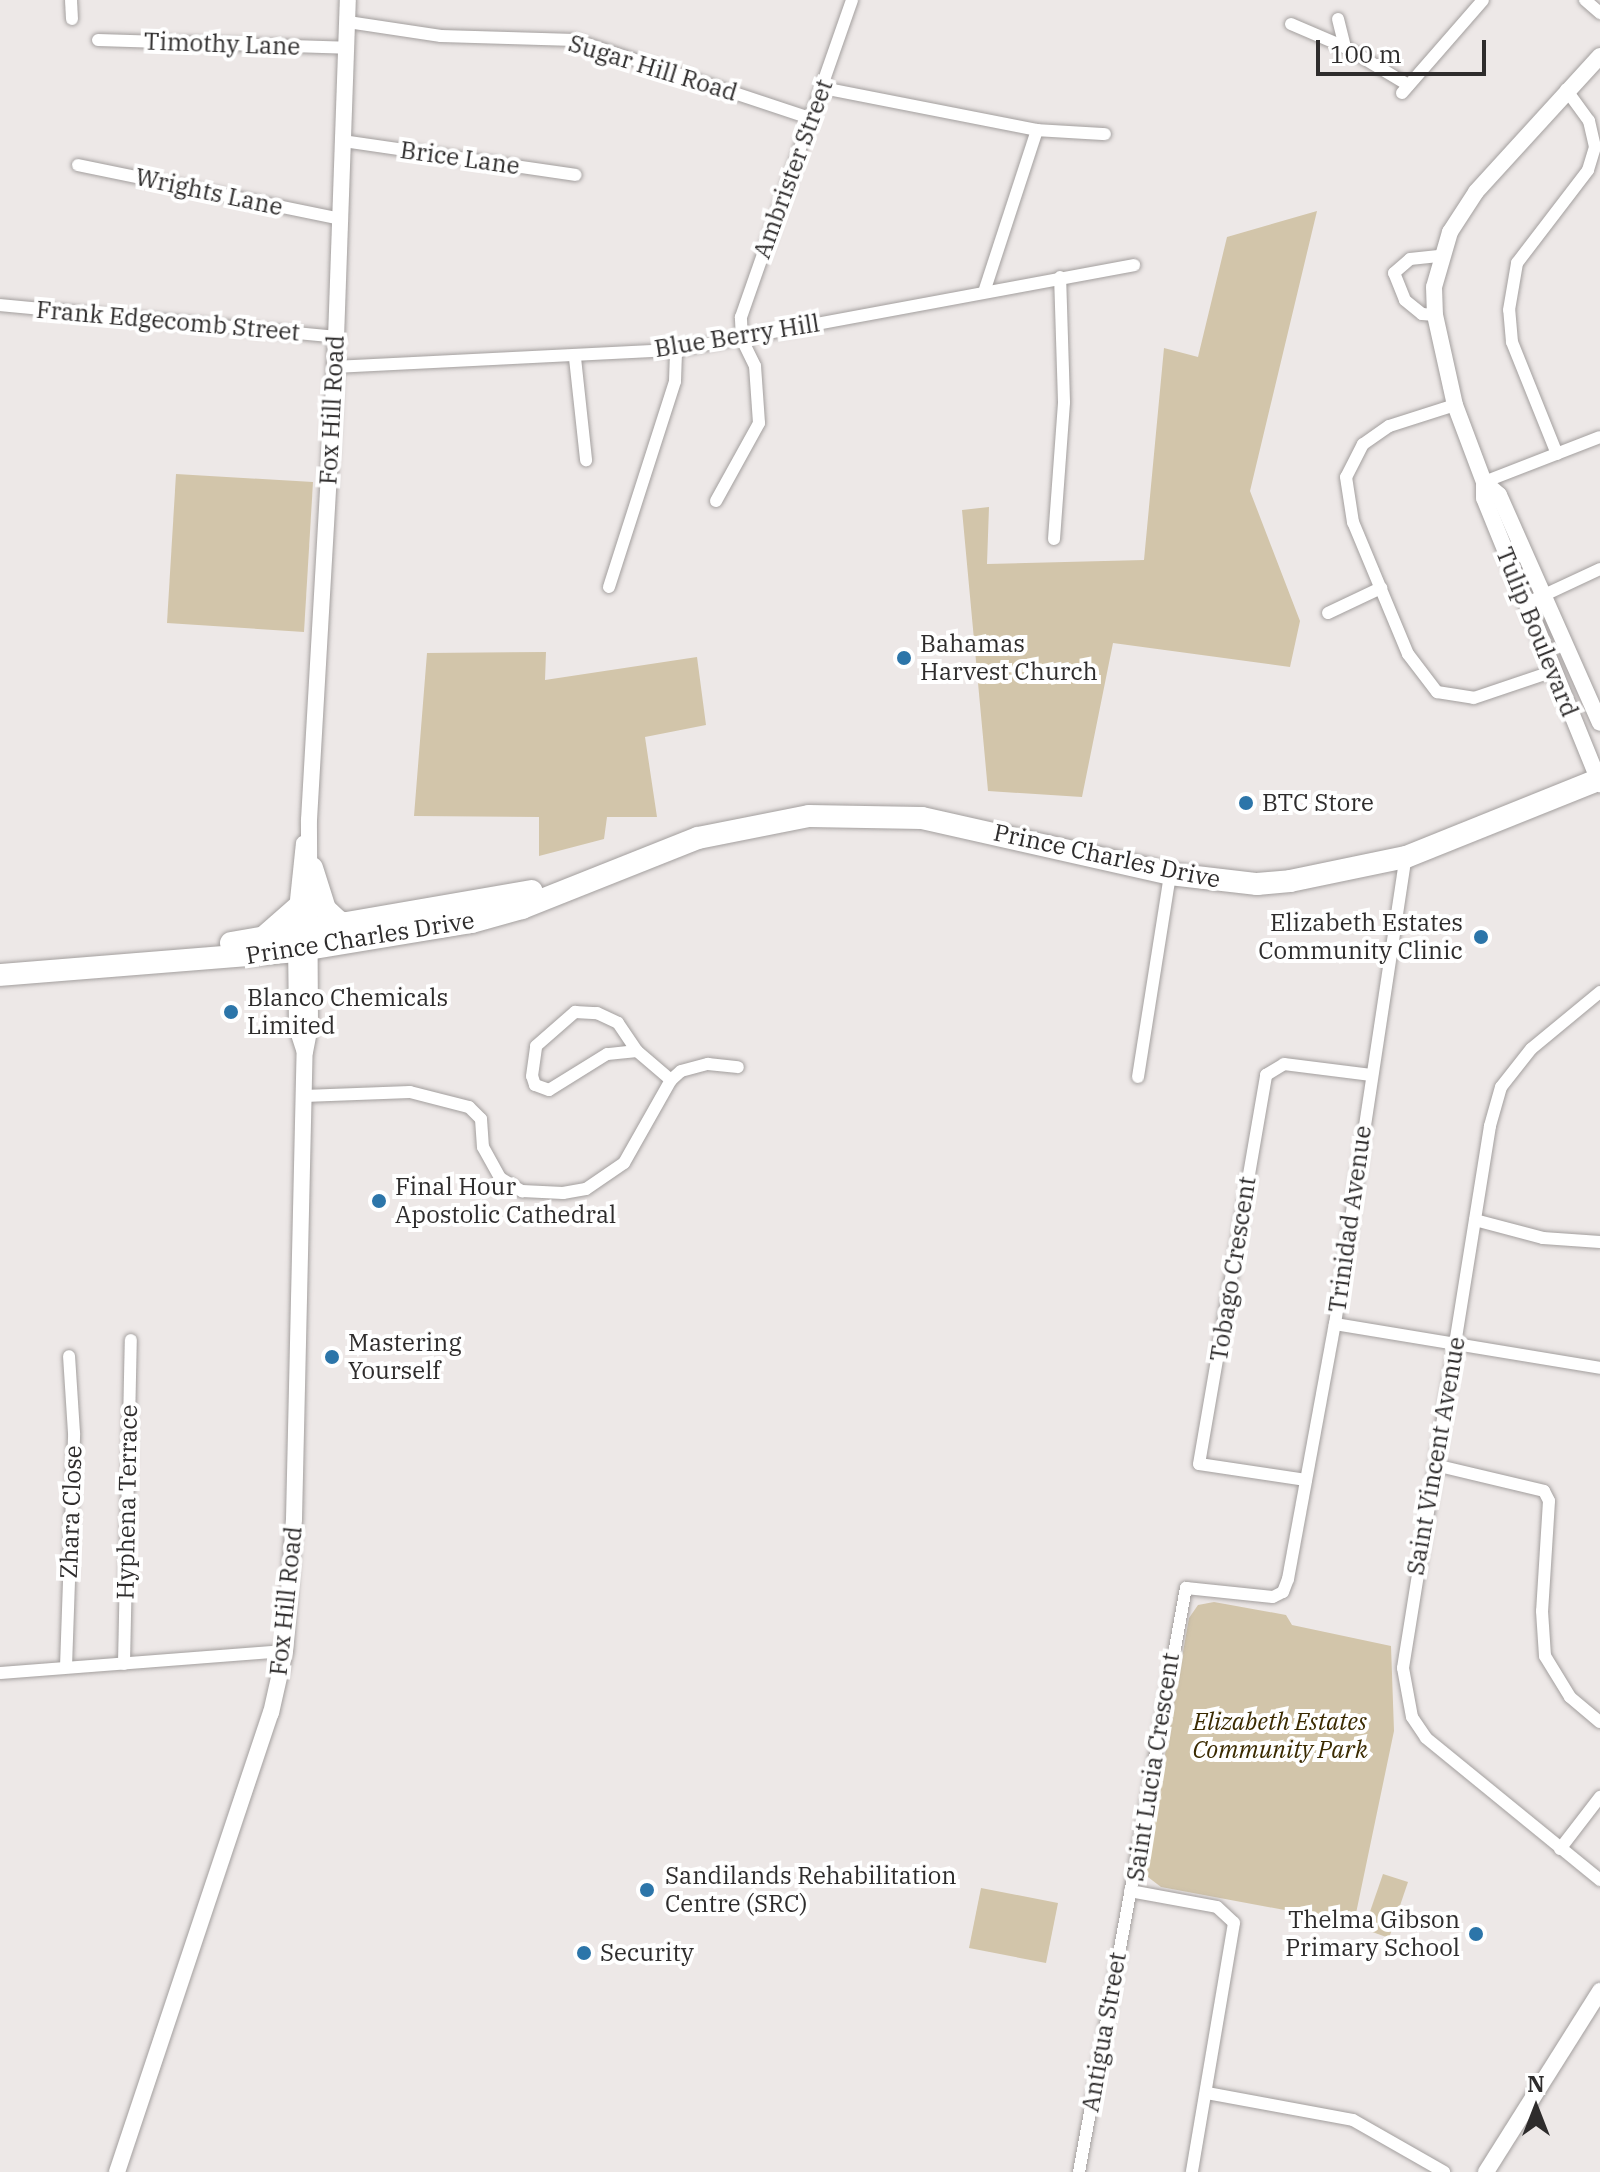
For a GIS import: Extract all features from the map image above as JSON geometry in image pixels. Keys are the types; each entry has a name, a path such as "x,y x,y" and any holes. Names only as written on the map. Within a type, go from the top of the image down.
{"highway":[{"name":"Prince Charles Drive","path":"0,975 105,966 472,922 747,825 843,814 922,818 1170,874 1267,883 1406,857 1599,781"},
{"path":"312,868 325,909 339,922 355,925"},
{"name":"Prince Charles Drive","path":"105,966 255,940 303,942 355,925 607,874"},
{"path":"255,940 279,928 297,908"}],"main road":[{"name":"Fox Hill Road","path":"303,942 297,908 309,820 335,367 348,0"},
{"name":"Tulip Boulevard","path":"1599,781 1551,672 1484,498 1484,482 1455,405 1435,315 1441,256 1476,192 1566,89 1600,56"},
{"name":"Tulip Boulevard","path":"1484,482 1499,495 1600,723"},
{"name":"Fox Hill Road","path":"117,2172 271,1713 285,1651 294,1519 305,1052 297,1028 312,868 309,820"},
{"path":"1486,2172 1600,1991"}],"street":[{"path":"71,0 72,19"},
{"name":"Ambrister Street","path":"742,339 741,317 852,0"},
{"path":"1291,24 1345,47 1405,89 1483,0"},
{"path":"1585,0 1600,13"},
{"path":"1338,19 1345,47"},
{"name":"Sugar Hill Road","path":"348,22 441,36 575,40 812,119"},
{"name":"Timothy Lane","path":"98,40 347,48"},
{"path":"823,88 1037,130 1105,134"},
{"path":"1557,454 1512,342 1509,310 1517,263 1588,170 1595,147 1589,121 1566,89"},
{"path":"985,289 1037,130"},
{"name":"Brice Lane","path":"343,141 576,175"},
{"name":"Wrights Lane","path":"78,165 340,219"},
{"path":"1435,315 1422,314 1405,300 1394,273 1410,259 1441,256"},
{"name":"Blue Berry Hill","path":"335,367 575,358 676,350 985,289 1134,265"},
{"path":"1054,539 1064,402 1060,277"},
{"name":"Frank Edgecomb Street","path":"0,305 336,337"},
{"path":"716,501 759,423 755,366 742,339"},
{"path":"609,587 675,381 676,350"},
{"path":"575,358 586,460"},
{"path":"1455,405 1378,432 1351,463 1348,505 1408,654 1437,692 1474,698 1551,672"},
{"path":"1484,482 1600,437"},
{"path":"1525,604 1600,569"},
{"path":"1328,613 1381,588"},
{"name":"Trinidad Avenue","path":"1288,1579 1335,1324 1406,857"},
{"path":"1138,1077 1170,874"},
{"name":"Saint Vincent Avenue","path":"1600,992 1531,1049 1501,1087 1475,1220 1404,1646 1412,1717 1426,1738 1600,1880"},
{"path":"637,1051 607,1054 549,1090 535,1085 532,1076 536,1046 575,1012 597,1013 618,1023 637,1051 671,1080"},
{"name":"Tobago Crescent","path":"1306,1480 1199,1464 1266,1075 1284,1064 1371,1075"},
{"path":"304,1096 410,1092 469,1107 481,1119 483,1147 500,1178 522,1191 563,1193 596,1184 624,1163 671,1080 694,1065 738,1067"},
{"path":"1475,1220 1543,1238 1600,1242"},
{"path":"1335,1324 1600,1368"},
{"name":"Hyphena Terrace","path":"124,1664 131,1340"},
{"name":"Zhara Close","path":"66,1667 74,1433 69,1356"},
{"path":"1435,1465 1544,1491 1549,1501 1542,1611 1545,1656 1570,1697 1600,1722"},
{"name":"Saint Lucia Crescent","path":"1192,2172 1234,1923 1217,1907 1130,1891 1186,1588 1273,1597 1283,1592 1288,1579"},
{"path":"0,1673 285,1651"},
{"path":"1560,1849 1600,1797"},
{"name":"Antigua Street","path":"1079,2172 1130,1891"},
{"path":"1207,2093 1353,2120 1444,2172"}],"green space":[{"path":"1317,211 1250,491 1300,621 1290,667 1113,643 1082,797 988,791 962,510 989,507 987,564 1144,560 1164,348 1198,357 1227,237"},
{"path":"176,474 313,482 304,632 167,623"},
{"path":"546,652 545,680 697,657 706,725 645,737 657,817 607,817 604,839 539,856 539,817 414,816 427,653"},
{"name":"Elizabeth Estates Community Park","path":"1214,1602 1286,1615 1292,1625 1391,1646 1394,1731 1354,1923 1161,1887 1144,1874 1189,1618 1198,1605"},
{"path":"1383,1874 1408,1882 1389,1938 1364,1929"},
{"path":"981,1888 1058,1903 1046,1963 969,1948"}],"place":[{"name":"Bahamas Harvest Church","path":"904,658"},
{"name":"BTC Store","path":"1246,803"},
{"name":"Elizabeth Estates Community Clinic","path":"1481,937"},
{"name":"Blanco Chemicals Limited","path":"231,1012"},
{"name":"Final Hour Apostolic Cathedral","path":"379,1201"},
{"name":"Mastering Yourself","path":"332,1357"},
{"name":"Sandilands Rehabilitation Centre (SRC)","path":"647,1890"},
{"name":"Thelma Gibson Primary School","path":"1476,1934"},
{"name":"Security","path":"584,1953"}]}
